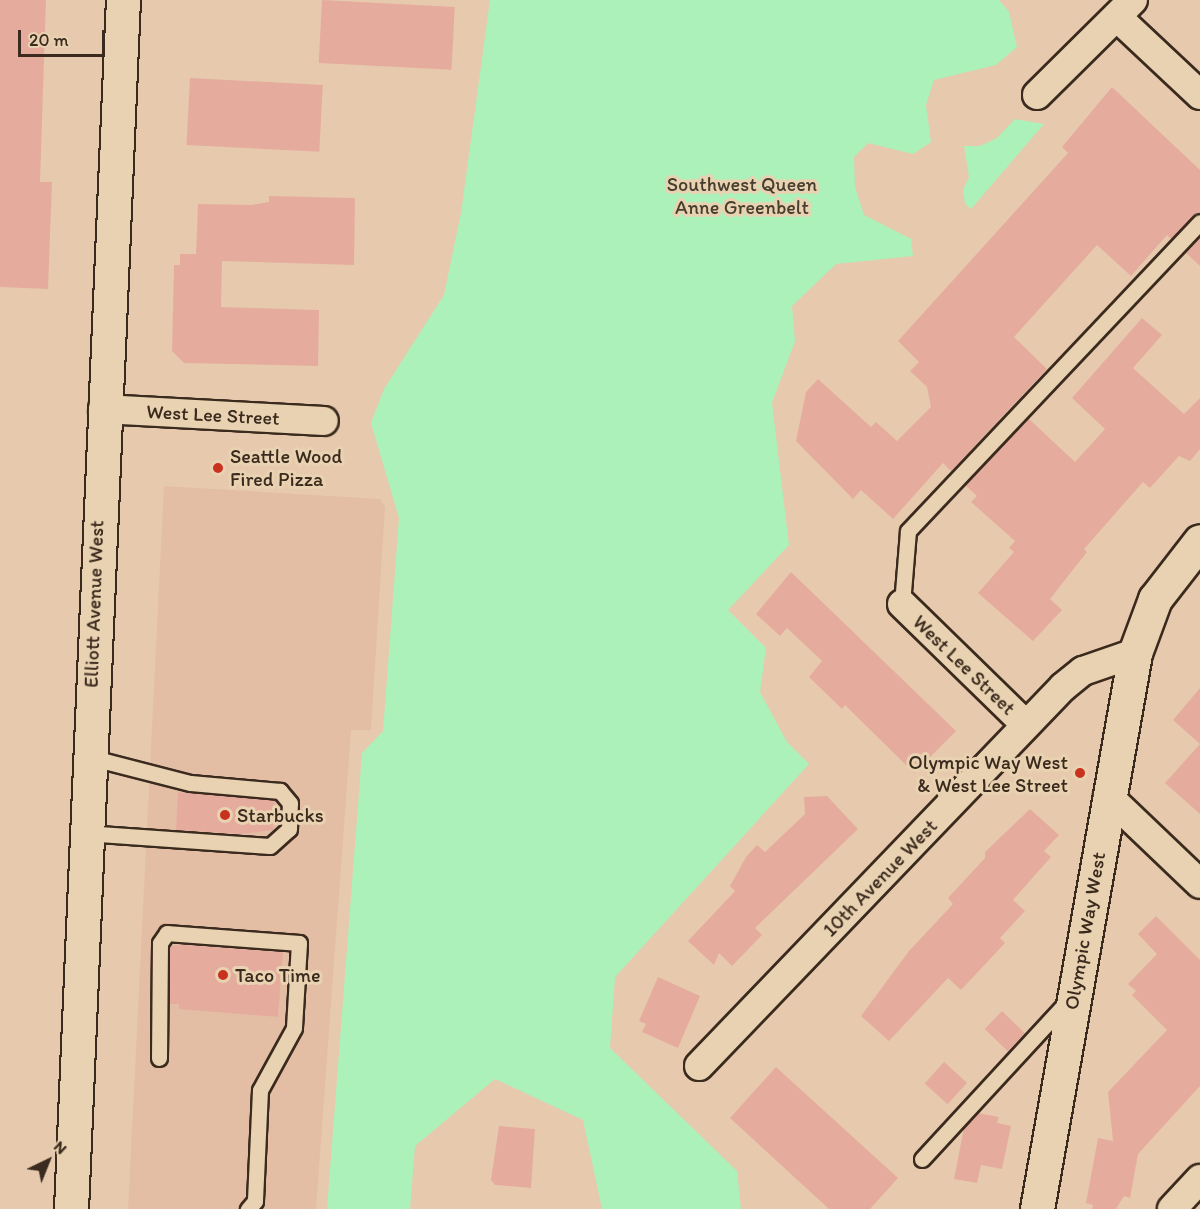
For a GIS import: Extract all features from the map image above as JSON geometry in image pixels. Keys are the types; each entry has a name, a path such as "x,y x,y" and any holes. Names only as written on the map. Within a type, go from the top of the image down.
{"main road":[{"name":"Elliott Avenue West","path":"71,1209 88,757 123,0"},
{"path":"1135,653 1155,599 1200,541"},
{"name":"Olympic Way West","path":"1037,1209 1135,653"}],"street":[{"path":"1037,95 1125,8 1200,95"},
{"name":"West Lee Street","path":"103,409 324,421"},
{"name":"West Lee Street","path":"902,604 1026,725"},
{"name":"10th Avenue West","path":"699,1066 1026,725 1083,671 1135,653"},
{"path":"1108,796 1198,879"},
{"path":"1172,1209 1200,1179"}],"lane":[{"path":"902,604 908,531 1200,222"},
{"path":"85,833 270,846 289,829 290,803 280,791 190,783 88,757"},
{"path":"159,1058 160,943 167,933 299,943 294,1028 260,1090 255,1201 248,1209"},
{"path":"922,1159 1074,994"}],"shaded area":[{"path":"164,486 380,499 385,507 371,730 351,730 316,1209 128,1209"}],"green space":[{"name":"Southwest Queen Anne Greenbelt","path":"490,0 999,0 1009,12 1017,47 996,65 934,80 926,105 931,142 913,154 868,143 854,157 855,187 864,215 911,239 913,256 836,264 792,306 795,341 772,403 789,545 728,610 766,648 760,692 787,742 809,764 615,977 610,1048 737,1171 741,1209 602,1209 583,1120 495,1079 415,1146 410,1209 327,1209 362,753 383,731 399,518 371,423 384,389 444,295 461,213"},
{"path":"1015,119 1044,124 971,209 965,204 963,190 969,177 964,146 980,146 997,138"}],"building":[{"path":"0,0 46,0 40,182 52,182 48,289 0,287"},
{"path":"322,0 455,7 452,70 319,63"},
{"path":"190,78 323,85 319,152 186,145"},
{"path":"1112,87 1200,170 1200,213 1171,239 1167,235 1131,276 1097,245 1014,337 1047,369 951,471 943,463 893,519 861,490 853,499 796,441 806,392 818,379 871,427 876,422 897,441 931,407 927,387 910,371 919,362 898,341 1068,153 1062,147"},
{"path":"269,196 355,198 354,265 222,261 221,307 319,310 318,366 184,363 172,351 174,265 180,265 180,254 196,254 198,204 251,205 269,202"},
{"path":"1200,236 1200,266 1185,252"},
{"path":"1142,318 1162,335 1133,368 1184,414 1200,398 1200,449 1190,461 1179,456 1150,488 1143,482 1084,549 1087,552 1050,599 1062,610 1033,641 978,593 1014,552 1009,548 1015,541 971,502 977,496 965,485 1028,418 1075,462 1105,429 1072,398"},
{"path":"791,572 956,731 914,773 845,705 842,709 809,677 822,661 787,628 780,636 756,614"},
{"path":"1200,688 1200,744 1173,720"},
{"path":"1200,744 1200,814 1165,783"},
{"name":"Starbucks","path":"178,792 275,800 273,830 241,834 176,830"},
{"path":"827,796 858,829 755,928 762,935 732,966 719,953 714,965 688,941 735,891 730,886 746,857 757,845 765,852 805,814 804,797"},
{"path":"1030,809 1059,835 1044,851 1051,857 1013,900 1025,911 1000,938 1005,943 961,990 948,978 889,1041 861,1016 909,951 953,904 948,898 985,858 985,852"},
{"path":"1156,916 1200,960 1200,1086 1138,1154 1130,1198 1124,1196 1116,1209 1092,1209 1093,1205 1086,1203 1098,1138 1113,1141 1108,1092 1167,1030 1132,995 1136,991 1128,984 1157,954 1138,934"},
{"name":"Taco Time","path":"170,946 283,952 278,1017 179,1009 179,1004 169,1004"},
{"path":"658,977 700,996 678,1048 642,1032 646,1024 639,1021"},
{"path":"1002,1011 1025,1033 1008,1051 985,1029"},
{"path":"944,1062 967,1083 948,1104 925,1084"},
{"path":"776,1067 898,1178 870,1209 829,1209 730,1118"},
{"path":"978,1113 999,1117 997,1123 1011,1126 1002,1169 981,1165 977,1183 954,1179 964,1128"},
{"path":"499,1126 535,1129 531,1188 495,1185 491,1180"}],"place":[{"name":"Seattle Wood Fired Pizza","path":"218,468"},
{"name":"Olympic Way West & West Lee Street","path":"1080,773"},
{"name":"Starbucks","path":"225,815"},
{"name":"Taco Time","path":"223,975"}]}
